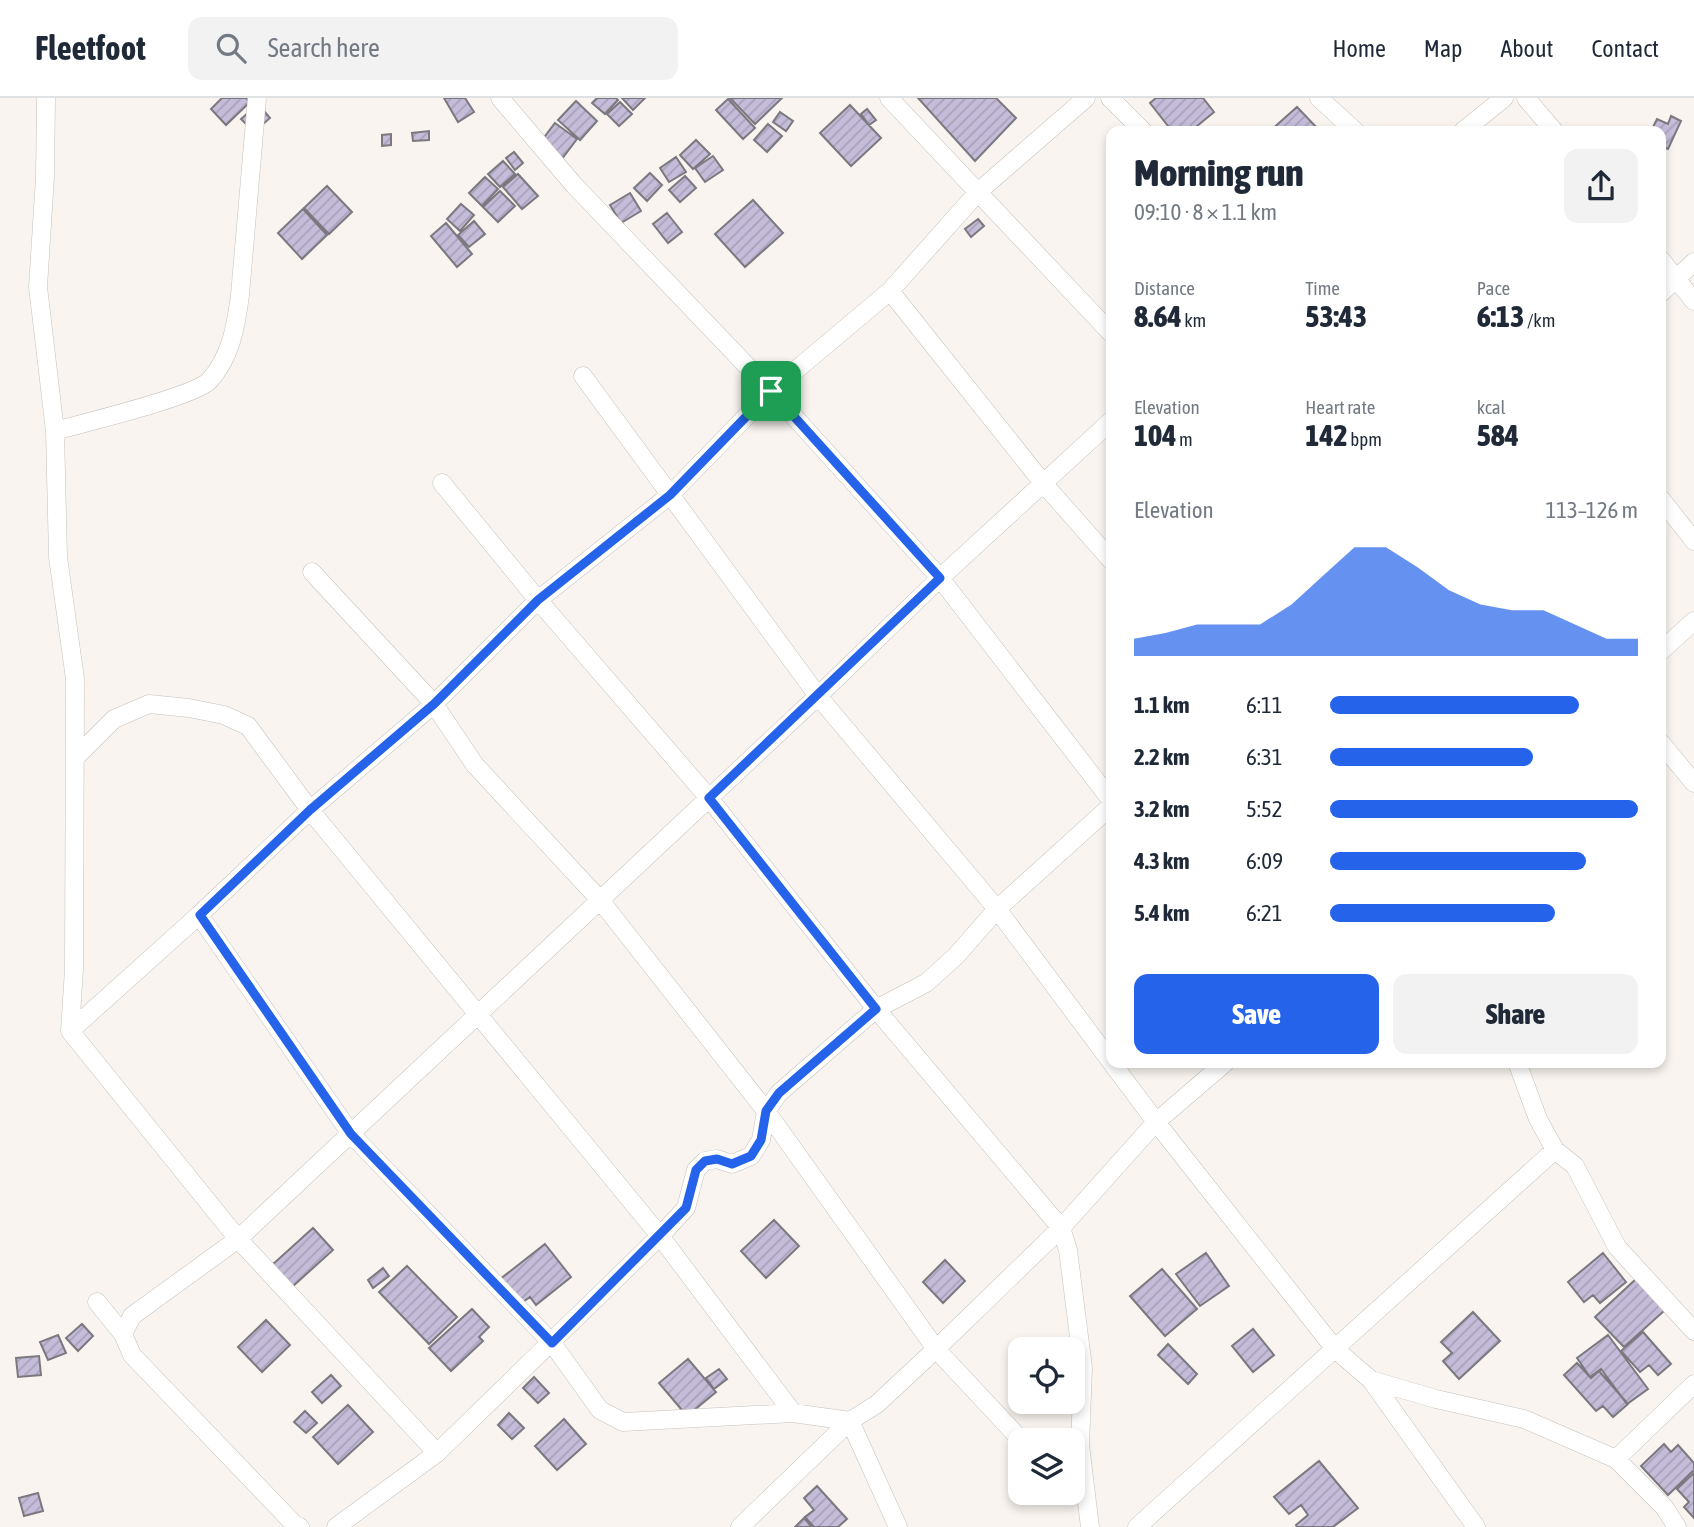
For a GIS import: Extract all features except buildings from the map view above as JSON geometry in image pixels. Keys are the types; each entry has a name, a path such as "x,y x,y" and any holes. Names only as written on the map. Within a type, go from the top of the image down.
{"street":[{"path":"46,98 45,177 38,287 55,431 58,557 75,679 74,969 70,1031 238,1239 437,1453"},
{"path":"55,431 171,398 208,382 229,350 236,326 240,295 257,98"},
{"path":"500,98 574,185 771,391 940,578 1106,794"},
{"path":"70,1031 200,915 310,810 434,704 538,600 670,495 771,391 890,291 978,192 1086,98"},
{"path":"1110,98 1138,126"},
{"path":"1320,98 1350,126"},
{"path":"1469,126 1504,98"},
{"path":"1526,98 1550,126"},
{"path":"889,99 1106,328"},
{"path":"1666,288 1694,262"},
{"path":"1666,266 1694,301"},
{"path":"890,291 1043,483 1106,554"},
{"path":"583,376 818,696 997,909 1106,1055"},
{"path":"123,1334 132,1316 238,1239 818,696 940,578 1106,426"},
{"path":"442,484 709,798 876,1009 1061,1228 1068,1250 1083,1368 1080,1445 1089,1519"},
{"path":"1666,505 1694,541"},
{"path":"312,572 434,704 475,765 600,900 766,1111 936,1349 1010,1428"},
{"path":"1666,646 1694,621"},
{"path":"76,757 114,719 149,704 224,715 248,726 310,810 660,1236 793,1413"},
{"path":"1666,749 1694,783"},
{"path":"337,1527 437,1453 660,1236 686,1208 696,1170 705,1161 717,1159 732,1164 751,1156 761,1140 766,1111 779,1093 876,1009 926,983 956,956 997,909 1106,811"},
{"path":"200,915 351,1134 552,1343 600,1410 623,1422 793,1413 850,1421"},
{"path":"1116,1068 1335,1349 1371,1380 1476,1527"},
{"path":"740,1527 850,1421 877,1404 936,1349 1061,1228 1156,1122 1219,1068"},
{"path":"1519,1068 1538,1119 1555,1150 1576,1166 1617,1247 1694,1331"},
{"path":"1138,1527 1555,1150"},
{"path":"97,1302 123,1334 132,1355 295,1525 300,1527"},
{"path":"1371,1380 1436,1399 1524,1419 1616,1460 1664,1507 1677,1527"},
{"path":"1616,1460 1694,1384"},
{"path":"850,1421 898,1527"}],"route":[{"path":"771,391 940,578 709,798 876,1009 779,1093 766,1111 761,1140 751,1156 732,1164 717,1159 705,1161 696,1170 686,1208 552,1343 351,1134 200,915 310,810 434,704 538,600 670,495 771,391"}]}
